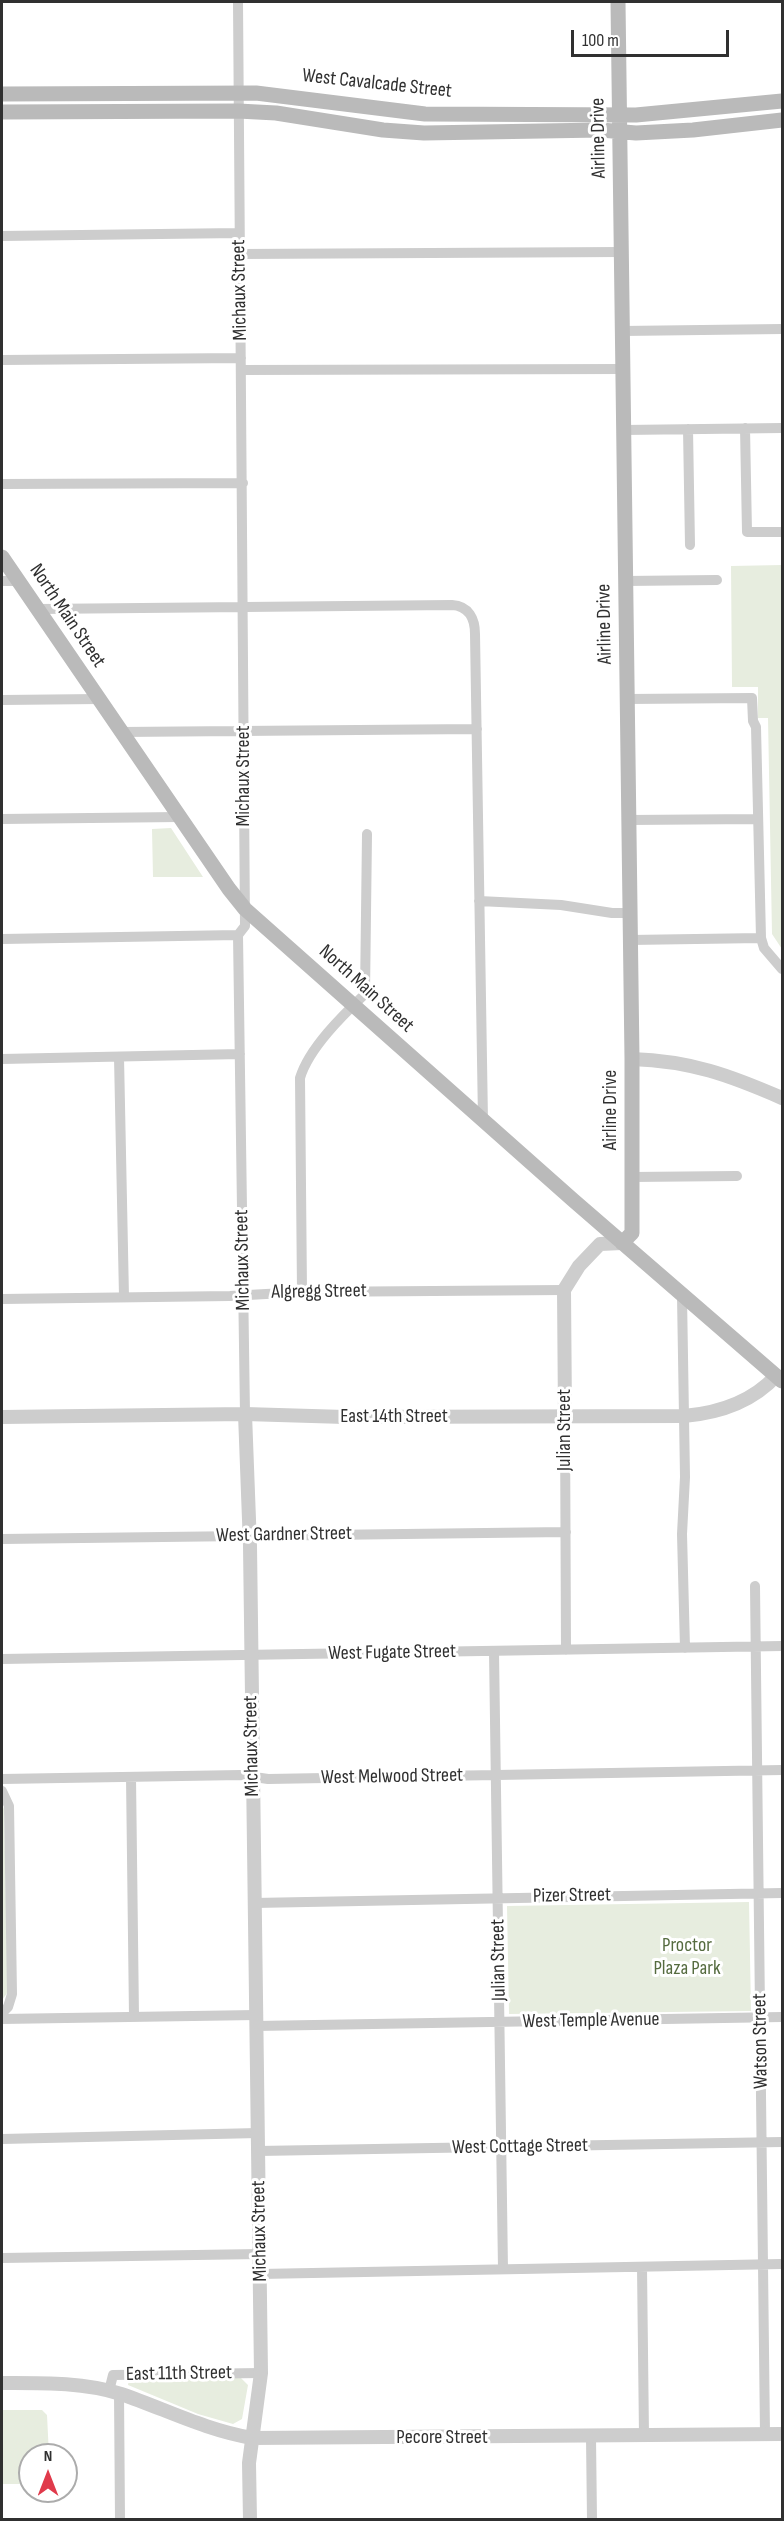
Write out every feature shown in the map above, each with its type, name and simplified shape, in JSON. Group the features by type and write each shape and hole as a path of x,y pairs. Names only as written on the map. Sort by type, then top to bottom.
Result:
{"main road":[{"name":"Airline Drive","path":"618,2 632,1059 632,1233 622,1243"},
{"name":"West Cavalcade Street","path":"2,94 238,92 296,96 425,114 668,114 752,102 783,101"},
{"name":"West Cavalcade Street","path":"2,112 238,111 285,114 383,130 424,133 693,130 783,120"},
{"path":"424,133 425,114"},
{"name":"North Main Street","path":"2,557 179,817 245,909 779,1379"}],"street":[{"name":"Michaux Street","path":"237,2 245,909 245,926 238,935 261,2373 249,2463 250,2520"},
{"path":"2,236 239,233"},
{"path":"240,254 621,252"},
{"path":"622,331 783,329"},
{"path":"2,360 623,369"},
{"path":"745,428 747,532 783,531"},
{"path":"624,430 783,428"},
{"path":"688,429 690,545"},
{"path":"2,484 243,483"},
{"path":"626,581 717,580"},
{"path":"2,581 18,581"},
{"path":"38,609 457,605 467,610 472,617 475,645 483,1120"},
{"path":"627,699 752,698 753,721 756,727 761,938 764,948 783,969"},
{"path":"2,700 99,699"},
{"path":"121,732 477,729"},
{"path":"2,819 179,817"},
{"path":"628,820 758,819"},
{"path":"302,1292 300,1078 310,1056 365,994 368,834"},
{"path":"479,901 561,905 612,913 630,913"},
{"path":"2,939 238,935"},
{"path":"630,940 761,938"},
{"path":"2,1059 240,1054"},
{"path":"119,1057 124,1297"},
{"path":"632,1059 674,1061 702,1067 783,1098"},
{"path":"632,1177 737,1176"},
{"path":"564,1290 579,1266 600,1244 622,1243"},
{"name":"Algregg Street","path":"2,1299 302,1292 564,1290"},
{"name":"Julian Street","path":"564,1290 566,1650"},
{"path":"682,1296 685,1477 682,1534 685,1648"},
{"name":"East 14th Street","path":"2,1417 245,1414 345,1417 684,1416 714,1411 736,1404 779,1379"},
{"name":"West Gardner Street","path":"2,1539 566,1532"},
{"name":"Watson Street","path":"755,1586 765,2434"},
{"name":"West Fugate Street","path":"2,1659 783,1646"},
{"name":"Julian Street","path":"494,1652 503,2269"},
{"name":"West Melwood Street","path":"2,1779 252,1776 268,1779 783,1770"},
{"path":"131,1777 134,2017"},
{"path":"2,1791 9,1806 12,1994 8,2007 2,2013"},
{"name":"Pizer Street","path":"254,1902 783,1893"},
{"name":"West Temple Avenue","path":"2,2019 134,2017 499,2022 783,2017"},
{"path":"2,2139 258,2133"},
{"name":"West Cottage Street","path":"258,2151 783,2142"},
{"path":"2,2258 260,2254"},
{"path":"260,2274 783,2264"},
{"path":"642,2267 644,2436"},
{"name":"East 11th Street","path":"2,2383 46,2383 114,2392 113,2375 261,2373"},
{"path":"114,2392 120,2520"},
{"name":"Pecore Street","path":"114,2392 206,2428 252,2438 783,2434"},
{"path":"591,2437 592,2520"}],"green space":[{"path":"782,565 782,949 772,934 768,718 758,718 758,687 732,687 731,566"},
{"path":"171,828 203,877 153,877 152,829"},
{"path":"2,1803 4,1809 8,1992 2,2000"},
{"name":"Proctor Plaza Park","path":"749,1902 751,2011 509,2014 507,1906"},
{"path":"241,2378 248,2385 242,2419 233,2424 198,2414 128,2385 129,2379"},
{"path":"2,2410 42,2410 47,2415 48,2443 18,2443 18,2484 2,2484"}]}
